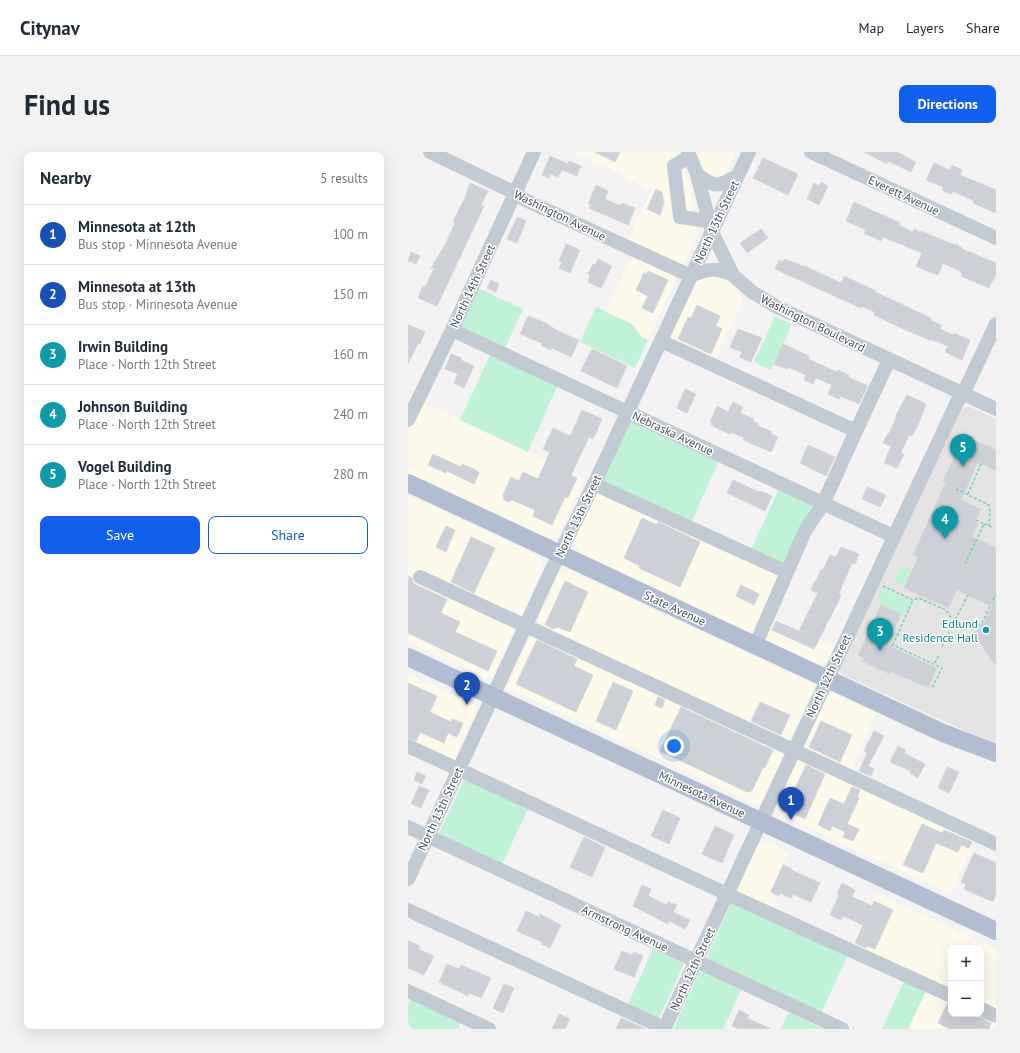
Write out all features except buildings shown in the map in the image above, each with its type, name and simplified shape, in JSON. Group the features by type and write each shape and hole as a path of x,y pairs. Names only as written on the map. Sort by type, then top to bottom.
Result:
{"main road":[{"name":"State Avenue","path":"408,483 943,733 996,753"},
{"name":"Minnesota Avenue","path":"408,658 996,931"},
{"name":"State Avenue","path":"943,733 996,765"}],"street":[{"name":"Washington Avenue","path":"430,152 515,193 525,200 691,276"},
{"name":"North 14th Street","path":"410,412 452,330 534,152"},
{"name":"North 13th Street","path":"408,879 525,626 661,341 691,276 710,226 749,152"},
{"name":"Everett Avenue","path":"811,152 996,238"},
{"path":"689,154 674,166 680,217 710,226"},
{"name":"Washington Boulevard","path":"689,154 697,174 710,226 733,275 752,292 777,307 996,410"},
{"path":"697,174 715,185 724,184 737,176"},
{"path":"691,276 711,269 723,270 733,275"},
{"name":"North 12th Street","path":"664,1029 893,536 996,324"},
{"name":"Nebraska Avenue","path":"452,330 893,536"},
{"path":"661,341 856,431"},
{"path":"755,646 805,531 823,504 889,360"},
{"path":"594,484 787,572"},
{"path":"420,577 996,844"},
{"path":"408,746 948,995"},
{"name":"Armstrong Avenue","path":"408,827 842,1029"},
{"path":"408,910 664,1029"},
{"path":"408,991 489,1029"},
{"path":"984,1011 996,1016"}],"path":[{"path":"968,494 981,464"},
{"path":"956,489 989,505 989,526"},
{"path":"976,520 992,527"},
{"path":"965,564 984,524"},
{"path":"879,584 913,600 919,598 946,610 954,623 965,629 975,628 982,623 990,606"},
{"path":"993,600 996,594"},
{"path":"954,623 968,595"},
{"path":"913,600 892,646 942,668 932,688"},
{"path":"942,647 949,632"},
{"path":"935,664 939,654"}],"shaded area":[{"path":"576,152 679,152 689,184 697,229 696,238 684,264 680,266 627,242 651,191"},
{"path":"698,152 736,152 723,180 705,175"},
{"path":"633,255 674,275 676,280 648,340 642,337 632,324 605,312"},
{"path":"712,275 728,281 744,298 714,362 667,340 693,285 699,279"},
{"path":"422,402 585,478 559,534 554,537 547,537 408,473 408,432"},
{"path":"963,407 970,407 996,419 996,745 843,675 839,670 959,410"},
{"path":"598,490 789,575 771,617 834,646 827,662 824,665 820,665 813,662 580,553 575,541"},
{"path":"408,495 539,556 543,563 540,574 492,677 490,678 486,678 408,642"},
{"path":"569,570 811,683 814,690 761,802 751,802 510,689 508,684 551,594 551,588 556,577 560,572"},
{"path":"408,674 475,705 477,709 452,762 408,742"},
{"path":"832,693 876,713 850,773 800,750 827,695"},
{"path":"797,756 976,839 950,894 777,813 774,808"},
{"path":"763,840 789,852 769,895 778,899 772,912 735,895 759,843"},
{"path":"876,893 996,949 996,1013 984,1007 984,945 948,945 948,992 851,948"},
{"path":"926,991 948,1002 948,1017 982,1017 996,1023 996,1029 908,1029"}],"green space":[{"path":"475,287 523,309 505,348 461,328"},
{"path":"596,307 632,324 642,337 648,340 635,368 580,342"},
{"path":"775,316 792,324 771,370 754,362"},
{"path":"490,355 557,387 528,452 460,420"},
{"path":"631,421 719,461 690,525 607,486 603,480"},
{"path":"779,489 818,507 786,568 750,552"},
{"path":"905,566 912,569 904,587 894,582 900,568"},
{"path":"883,588 911,601 904,615 877,602"},
{"path":"466,776 530,805 502,864 438,835"},
{"path":"732,901 848,955 821,1013 709,961 707,957"},
{"path":"653,949 684,964 657,1022 626,1008"},
{"path":"703,972 741,990 723,1029 673,1029 699,973"},
{"path":"904,981 926,991 908,1029 882,1029"},
{"path":"410,1000 461,1023 458,1029 408,1029 408,1005"},
{"path":"789,1012 824,1029 781,1029"}],"place":[{"name":"Vogel Building","path":"963,467"},
{"name":"Johnson Building","path":"945,539"},
{"name":"Edlund Residence Hall","path":"986,630"},
{"name":"Irwin Building","path":"880,651"},
{"name":"Minnesota at 13th","path":"467,705"},
{"name":"Minnesota at 12th","path":"791,820"}]}
